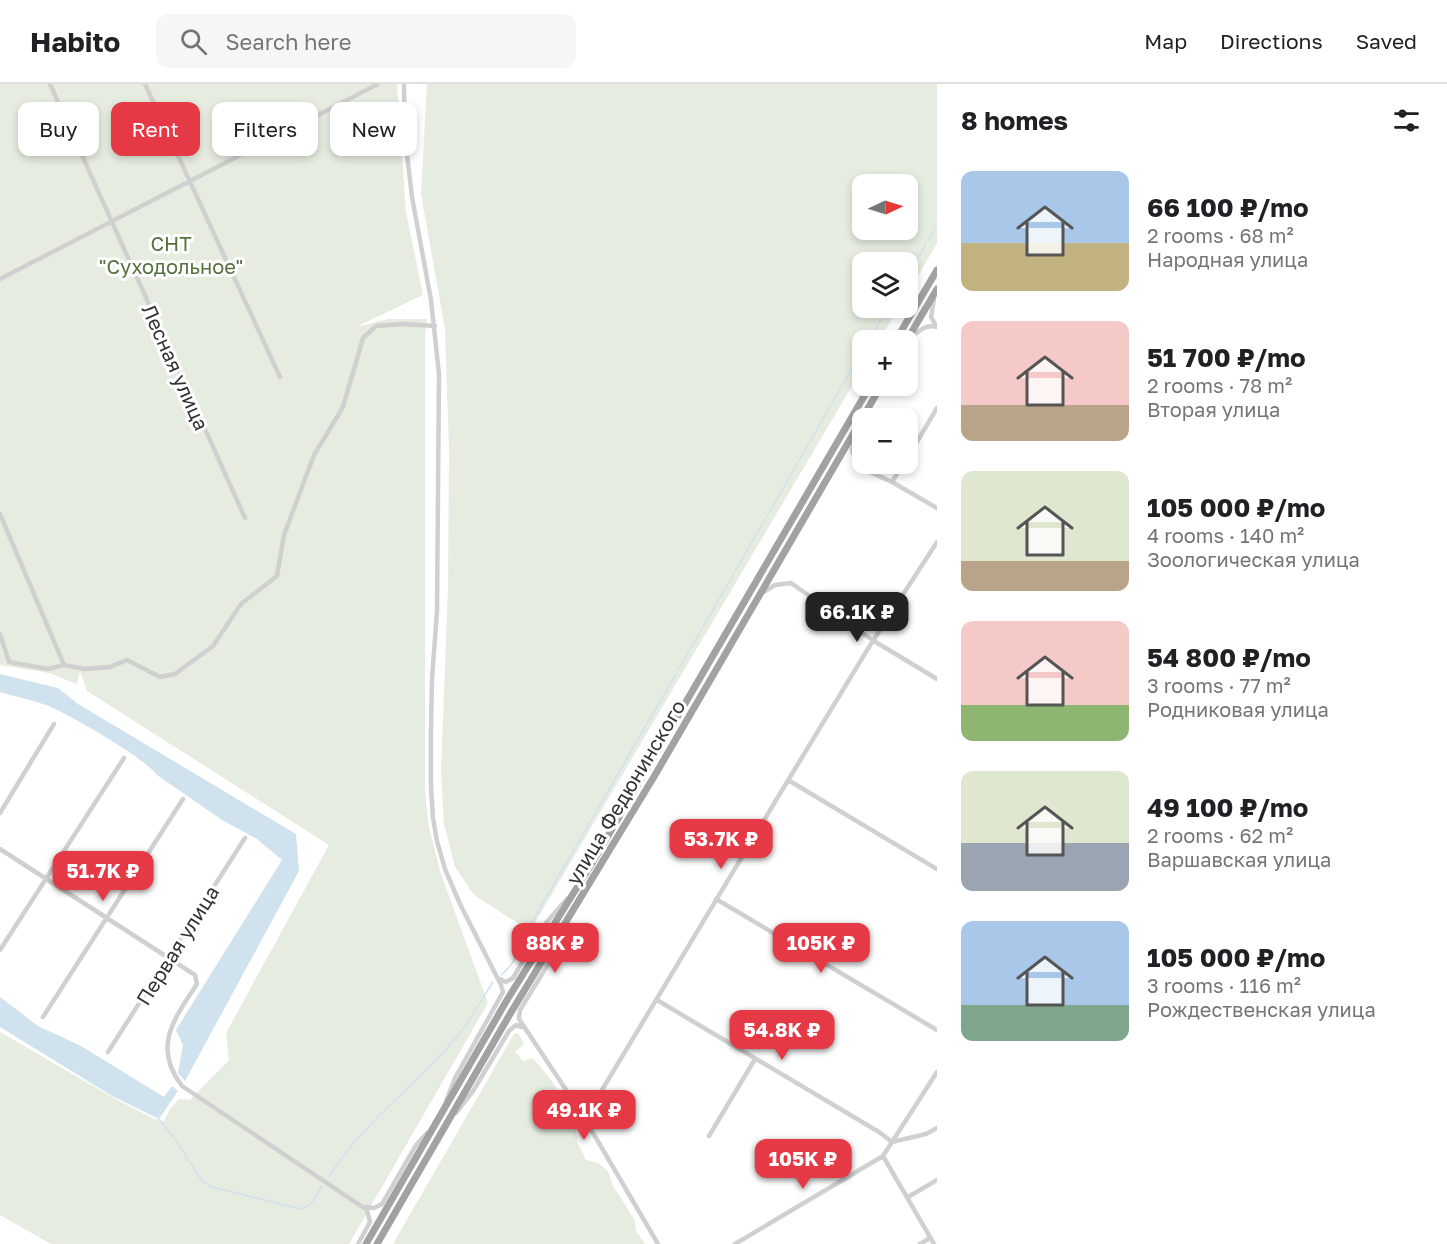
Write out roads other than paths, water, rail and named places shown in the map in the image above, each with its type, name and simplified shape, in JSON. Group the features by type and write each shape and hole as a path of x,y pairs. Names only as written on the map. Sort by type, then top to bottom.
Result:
{"highway":[{"path":"902,330 937,270"},
{"path":"913,330 936,290"},
{"name":"улица Федюнинского","path":"366,1244 507,1000 577,888 864,396"},
{"name":"улица Федюнинского","path":"377,1244 852,437"}],"street":[{"name":"Лесная улица","path":"50,84 245,518"},
{"path":"145,84 279,377"},
{"path":"0,279 378,84"},
{"path":"363,1206 374,1208 382,1204 416,1145 437,1122 454,1078 502,995 502,988 445,869 433,818 431,727 439,467 438,374 435,326 412,197 405,136 404,84"},
{"path":"936,290 931,315 937,327"},
{"path":"0,634 9,662 48,669 64,665 84,669 110,667 127,660 159,677 175,674 213,646 241,604 277,576 284,535 314,455 343,407 363,338 376,326 403,324 435,326"},
{"path":"918,332 932,326 937,327"},
{"path":"918,439 937,408"},
{"path":"874,474 937,508"},
{"path":"892,482 897,474"},
{"path":"0,514 64,665"},
{"path":"582,1114 593,1105 788,780 937,542"},
{"path":"760,595 775,585 791,583 874,641 937,679"},
{"path":"0,813 54,724"},
{"path":"0,950 124,758"},
{"path":"788,780 937,869"},
{"path":"43,1017 183,799"},
{"name":"Первая улица","path":"108,1052 245,838"},
{"path":"0,849 192,971 197,984 171,1024 168,1037 169,1065 175,1077 183,1086 264,1142 363,1206 369,1214 370,1222 358,1244"},
{"path":"496,975 504,981 513,978 545,924 577,888"},
{"path":"716,899 937,1029"},
{"path":"569,918 553,956 519,1012 519,1019 582,1114 658,1244"},
{"path":"657,1000 879,1132 892,1142"},
{"path":"443,1130 474,1090 508,1031 516,1025 524,1029"},
{"path":"709,1136 755,1059"},
{"path":"735,1244 883,1156 937,1072"},
{"path":"892,1142 926,1134 937,1128"},
{"path":"883,1156 934,1244"},
{"path":"908,1197 937,1180"},
{"path":"920,1244 930,1238"}],"water":[{"path":"0,674 58,688 78,704 296,834 299,871 185,1081 178,1073 183,1045 176,1030 282,860 257,839 222,820 157,775 138,758 73,718 49,706 0,692"},
{"path":"0,997 38,1026 81,1046 164,1097 172,1086 178,1091 159,1119 112,1096 0,1027"}],"waterway":[{"path":"929,240 937,224"},
{"path":"918,258 926,244"},
{"path":"875,330 882,318"},
{"path":"679,669 852,368"},
{"path":"501,975 514,960 537,913 676,674"},
{"path":"329,1177 358,1138 460,1033 493,982"},
{"path":"159,1119 202,1181 212,1187 301,1209 310,1205 322,1186"}],"park label":[{"name":"СНТ \"Суходольное\"","path":"171,254"}]}
